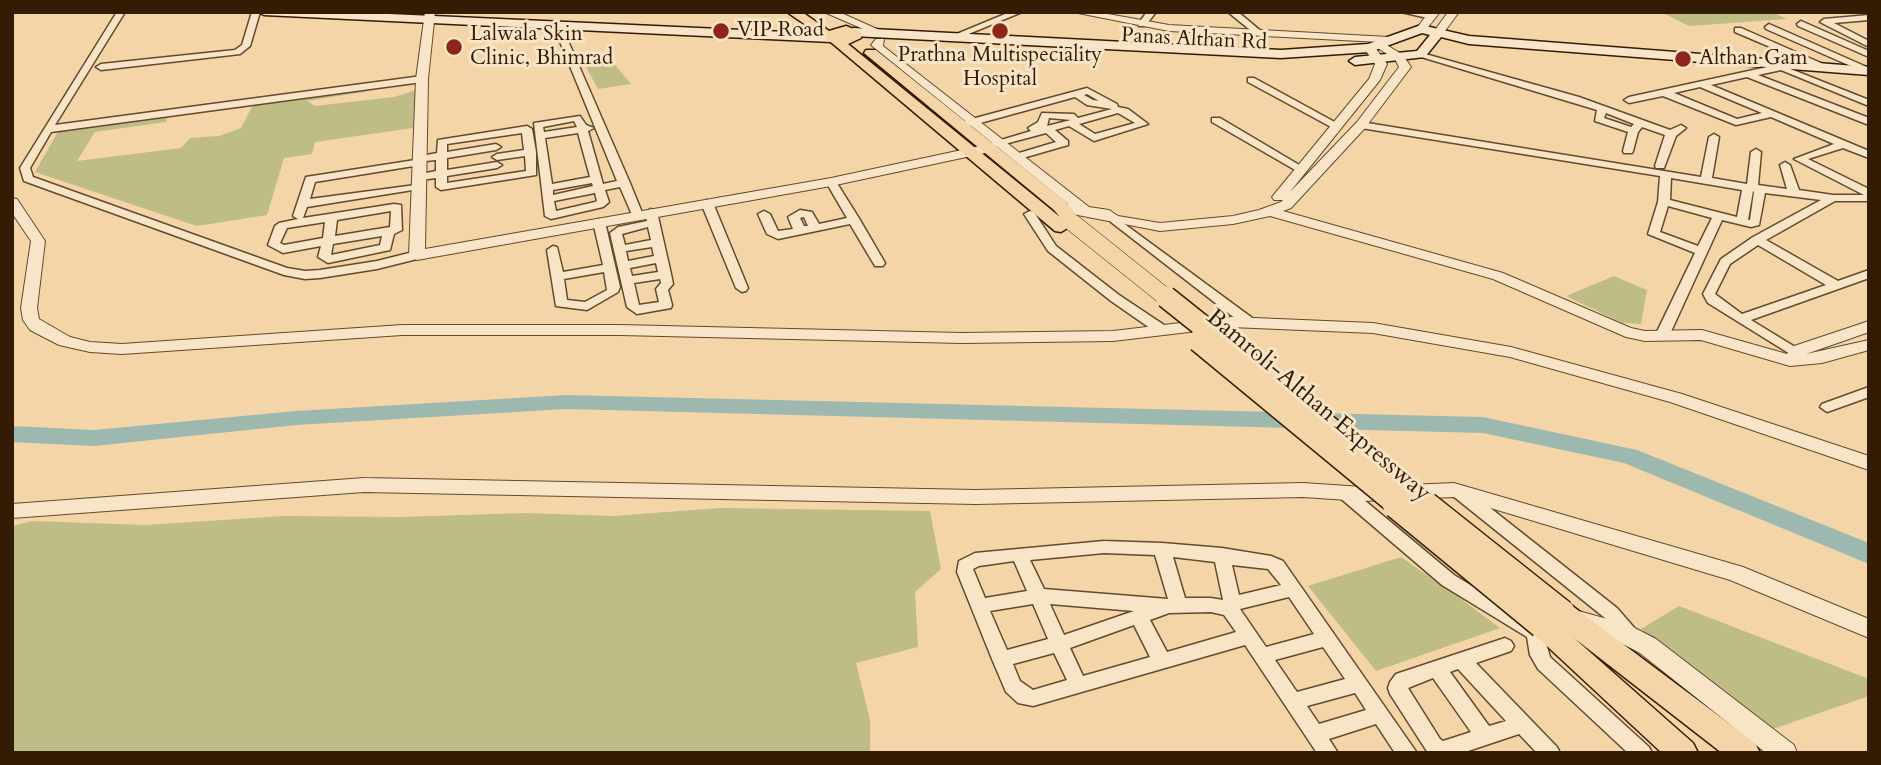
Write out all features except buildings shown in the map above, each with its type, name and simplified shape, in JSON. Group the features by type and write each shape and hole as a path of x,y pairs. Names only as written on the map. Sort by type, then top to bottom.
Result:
{"main road":[{"path":"264,12 430,15 843,36"},
{"path":"415,12 558,27 843,36"},
{"path":"814,12 843,36 966,124 1064,216"},
{"path":"794,15 843,36 915,112 989,144 1049,189 1064,216"},
{"path":"1417,31 1484,48 1782,68 1869,77"},
{"name":"Panas Althan Rd","path":"880,37 1251,62 1320,64 1376,51 1417,31"},
{"name":"Panas Althan Rd","path":"843,36 951,38 1249,53 1376,51"},
{"path":"1399,57 1421,54 1436,36"},
{"path":"1782,68 1825,67 1869,71"},
{"name":"Bamroli-Althan Expressway","path":"1064,216 1551,627"},
{"path":"1551,627 1683,753"},
{"path":"1551,627 1700,753"},
{"path":"1551,627 1680,718 1723,753"},
{"path":"1551,627 1745,753"}],"street":[{"path":"121,12 47,129 26,168 28,179 284,271 305,275 377,265 417,255 598,222 647,217 707,203 831,182 1047,129 1090,113 1090,103"},
{"path":"101,66 237,52 246,46 257,12"},
{"path":"829,12 880,37 877,45 879,48 966,124 1076,94 1092,91 1114,106 1090,103 1076,94"},
{"path":"951,38 1018,12"},
{"path":"1078,12 1169,28 1395,40"},
{"path":"1142,24 1152,12"},
{"path":"1405,12 1433,14"},
{"path":"1436,36 1454,12"},
{"path":"1826,12 1840,19"},
{"path":"1857,12 1868,17"},
{"path":"1235,13 1258,32"},
{"path":"1417,31 1433,14"},
{"path":"417,255 422,79 430,15"},
{"path":"1868,17 1824,22 1869,46"},
{"path":"1801,24 1869,54"},
{"path":"558,27 625,183 647,217 657,242 667,285 662,289 666,304 635,309 618,231 647,217"},
{"path":"1769,27 1869,71"},
{"path":"1738,30 1825,67"},
{"path":"1854,48 1869,46"},
{"path":"1064,216 1160,227 1233,220 1270,212 1286,205 1361,125 1405,67 1399,57 1376,51"},
{"path":"1064,216 1179,217 1238,212 1271,203 1374,79 1381,64 1376,51"},
{"path":"1421,54 1602,109 1599,119 1671,134 1681,128"},
{"path":"1629,100 1782,68 1869,103"},
{"path":"1749,75 1869,122"},
{"path":"47,129 422,79"},
{"path":"1251,80 1336,126"},
{"path":"1703,85 1869,155"},
{"path":"1665,93 1736,122 1772,114"},
{"path":"1032,106 1045,115 1074,120 1120,110 1143,124 1094,138 1074,120 1055,100"},
{"path":"1033,128 1043,124 1045,115"},
{"path":"537,145 533,172 443,188 443,142 528,130 537,145 550,214 556,216 602,204 584,134 576,118 538,125 537,145"},
{"path":"1216,120 1301,169"},
{"path":"1361,125 1706,180 1753,192"},
{"path":"497,156 466,151 312,178 307,181 300,210 466,170 497,156 584,134 600,126"},
{"path":"1628,151 1636,127"},
{"path":"1023,155 1064,143 1047,129"},
{"path":"495,134 499,179"},
{"path":"1671,134 1664,174 1664,202 1654,234 1702,251"},
{"path":"1706,180 1714,137"},
{"path":"1844,144 1799,159 1869,195"},
{"path":"466,151 466,170"},
{"path":"1664,202 1755,223 1753,192 1756,152"},
{"path":"1786,165 1794,193"},
{"path":"1664,174 1753,192 1833,198 1869,195"},
{"path":"831,182 845,218 879,263"},
{"path":"547,193 598,184 625,183"},
{"path":"1049,189 1064,216 1052,248 1115,298 1162,330"},
{"path":"1793,357 1713,300 1709,294 1725,262 1756,240 1833,198"},
{"path":"12,202 38,241 29,308 32,320 36,326 65,341 90,347 122,349 402,330 620,330 962,338 1113,336 1222,323 1388,330 1511,352 1676,398 1869,463"},
{"path":"707,203 742,288"},
{"path":"328,242 283,249 274,245 280,226 332,217 397,207 392,231 384,248 328,258 324,257 328,242 332,217"},
{"path":"1270,212 1489,273 1614,328 1645,335 1702,335 1793,357 1822,358 1869,345"},
{"path":"764,214 774,235 815,228 845,218"},
{"path":"1661,335 1718,216"},
{"path":"1115,220 1250,323"},
{"path":"553,250 562,303 587,306 614,290 598,222"},
{"path":"392,231 418,226"},
{"path":"1756,240 1836,285"},
{"path":"620,249 657,242"},
{"path":"624,265 661,258"},
{"path":"556,273 608,264"},
{"path":"627,281 665,274"},
{"path":"1741,320 1869,274"},
{"path":"1793,357 1869,326"},
{"path":"1827,407 1869,392"},
{"path":"12,511 364,485 976,497 1303,490 1345,493 1458,491 1736,573 1869,629"},
{"path":"1458,491 1611,613 1631,636 1648,646 1785,753"},
{"path":"1345,493 1456,586 1551,627 1631,636"},
{"path":"1250,636 1033,698 1025,697 1013,686 965,572 965,566 975,561 1019,554 1104,547 1222,555 1277,566 1407,753"},
{"path":"1162,549 1172,605"},
{"path":"1019,554 1078,685"},
{"path":"1222,555 1231,607 1328,753"},
{"path":"979,606 1038,596 1231,607 1293,589"},
{"path":"1001,659 1059,644 1172,605"},
{"path":"1139,617 1162,661"},
{"path":"1551,627 1539,655 1544,663 1642,753"},
{"path":"1551,627 1670,753"},
{"path":"1264,655 1327,638"},
{"path":"1505,646 1400,681 1397,688 1440,751 1451,751 1523,724"},
{"path":"1462,661 1550,753"},
{"path":"1437,668 1485,737"},
{"path":"1294,701 1359,684"},
{"path":"1316,734 1380,714"}],"shaded area":[{"path":"1661,12 1772,12 1787,19 1689,26"},
{"path":"606,54 631,84 598,89 581,58"},
{"path":"378,87 364,92 307,101 315,106 394,97 416,90 413,128 315,142 312,154 284,158 267,215 197,226 35,172 59,130 168,115 166,122 95,132 77,161 181,148 190,138 219,136 241,128 254,103"},
{"path":"1614,276 1647,290 1641,324 1622,323 1566,296"},
{"path":"720,508 930,511 941,569 915,592 918,647 856,663 870,720 870,753 12,753 12,526 32,521 145,525 284,516 401,517 525,513 613,516"},
{"path":"1401,557 1500,628 1376,671 1308,586"},
{"path":"1679,606 1869,679 1869,696 1770,730 1680,664 1641,629"}],"waterway":[{"path":"12,434 94,438 296,418 567,402 1483,425 1629,456 1869,554"}],"place":[{"name":"VIP Road","path":"721,31"},
{"name":"Prathna Multispeciality Hospital","path":"1000,31"},
{"name":"Lalwala Skin Clinic, Bhimrad","path":"454,47"},
{"name":"Althan Gam","path":"1683,59"}]}
